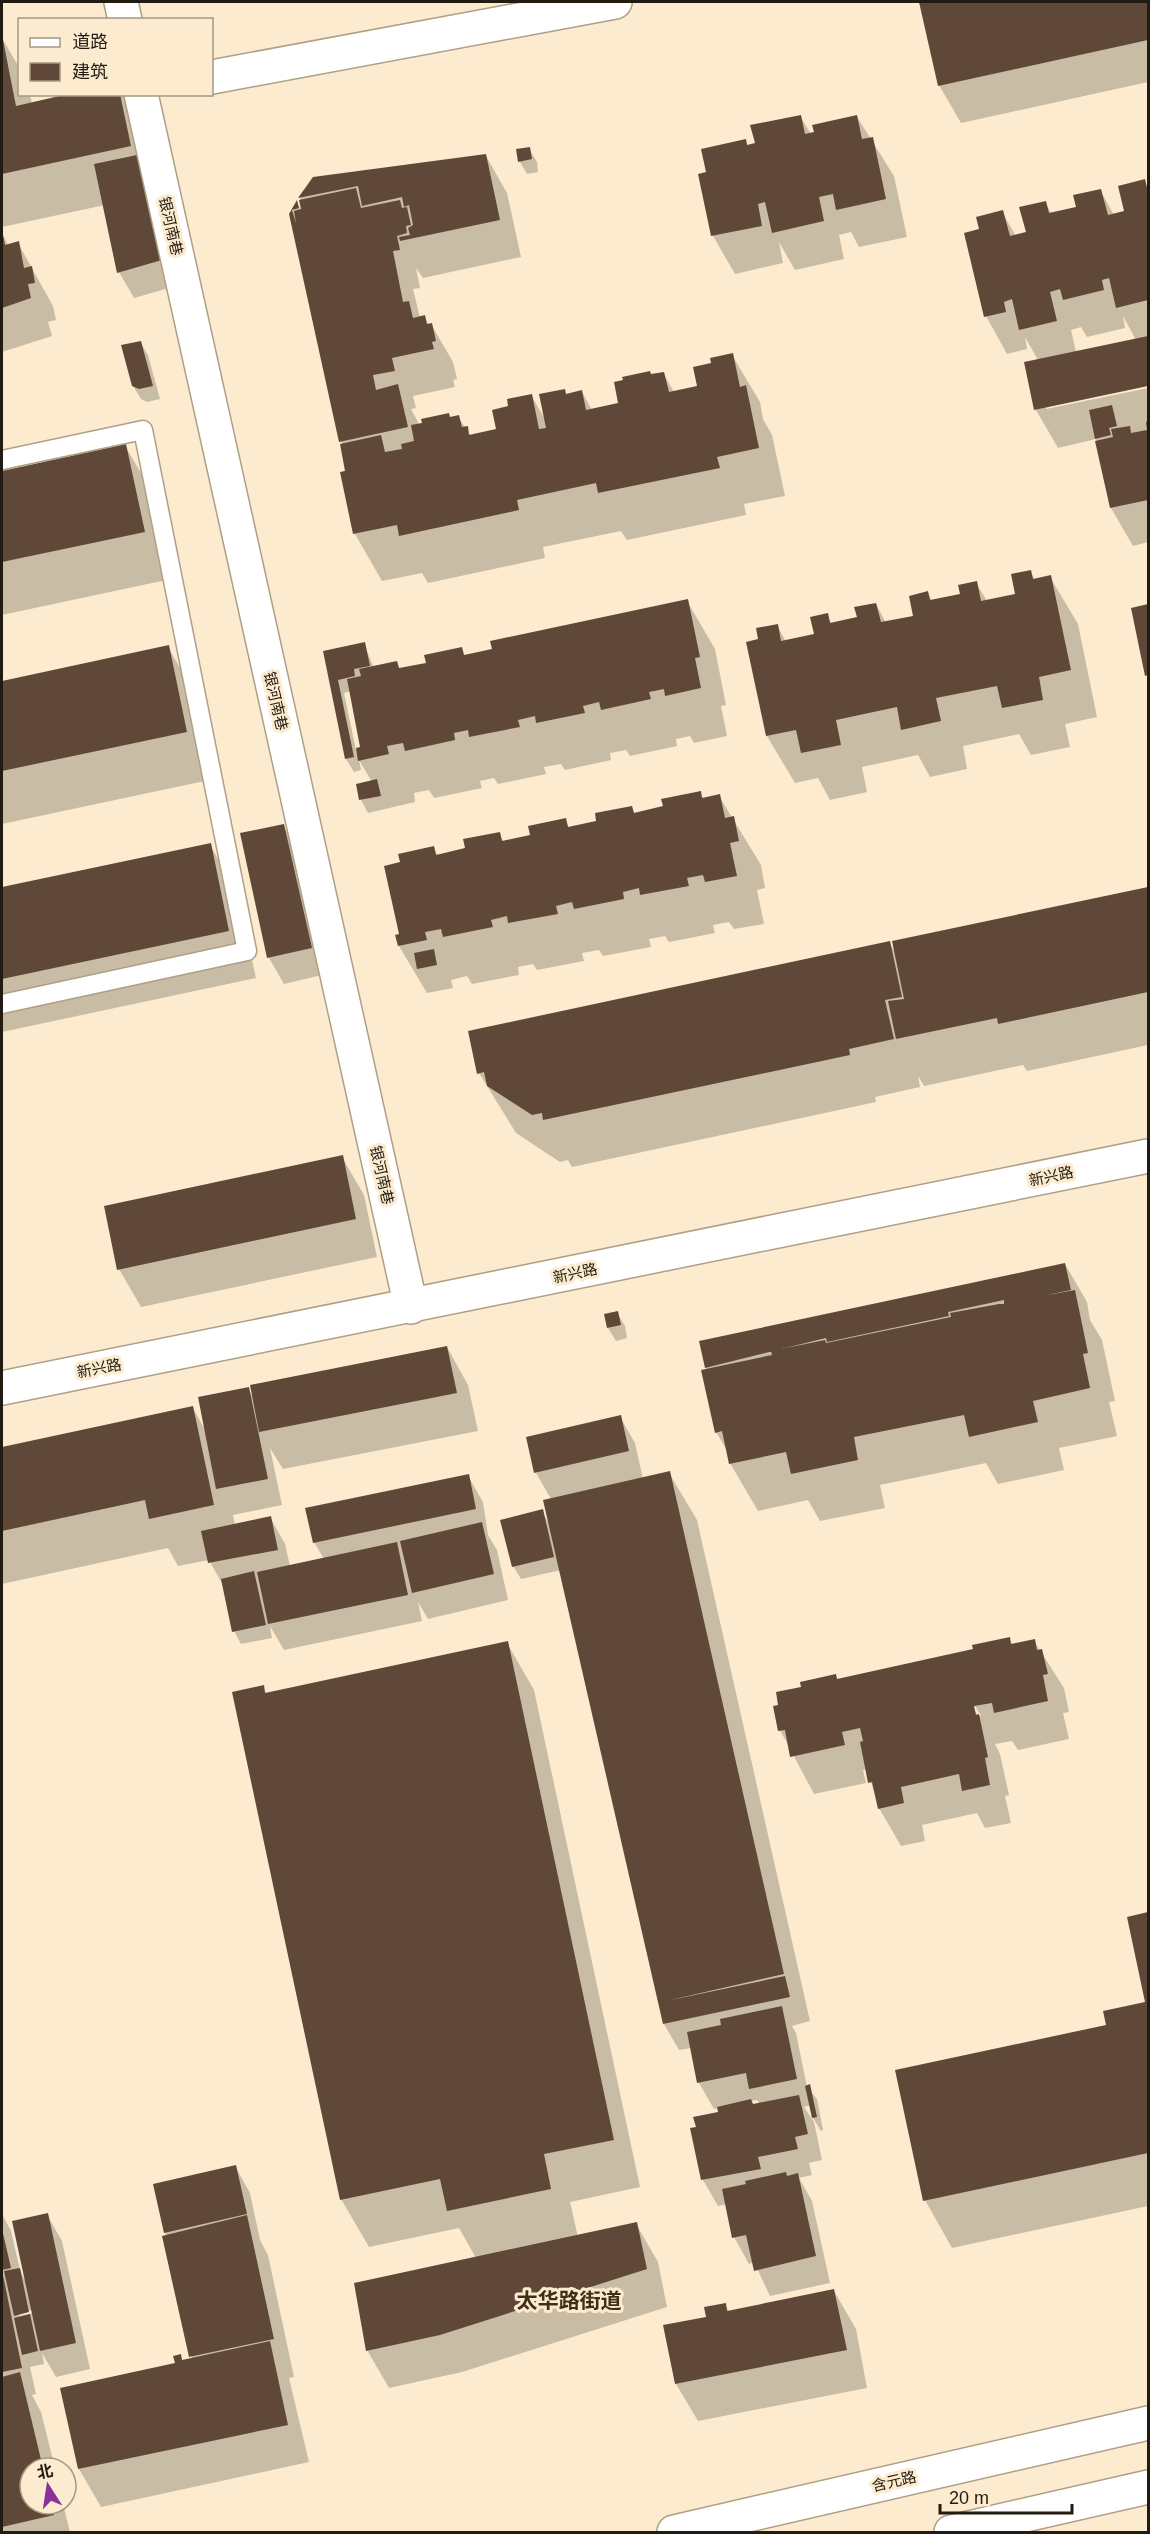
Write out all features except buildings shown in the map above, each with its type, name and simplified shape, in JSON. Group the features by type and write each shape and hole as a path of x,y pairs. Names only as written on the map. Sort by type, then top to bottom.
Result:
{"street":[{"path":"121,2 125,18"},
{"path":"213,77 615,2"},
{"name":"银河南巷","path":"141,96 411,1306"},
{"name":"新兴路","path":"2,1388 1149,1156"},
{"name":"含元路","path":"674,2532 1149,2423"},
{"path":"951,2532 1149,2487"}],"lane":[{"path":"2,460 143,430 248,951 2,1004"}],"district":[{"name":"太华路街道","path":"569,2300"}]}
